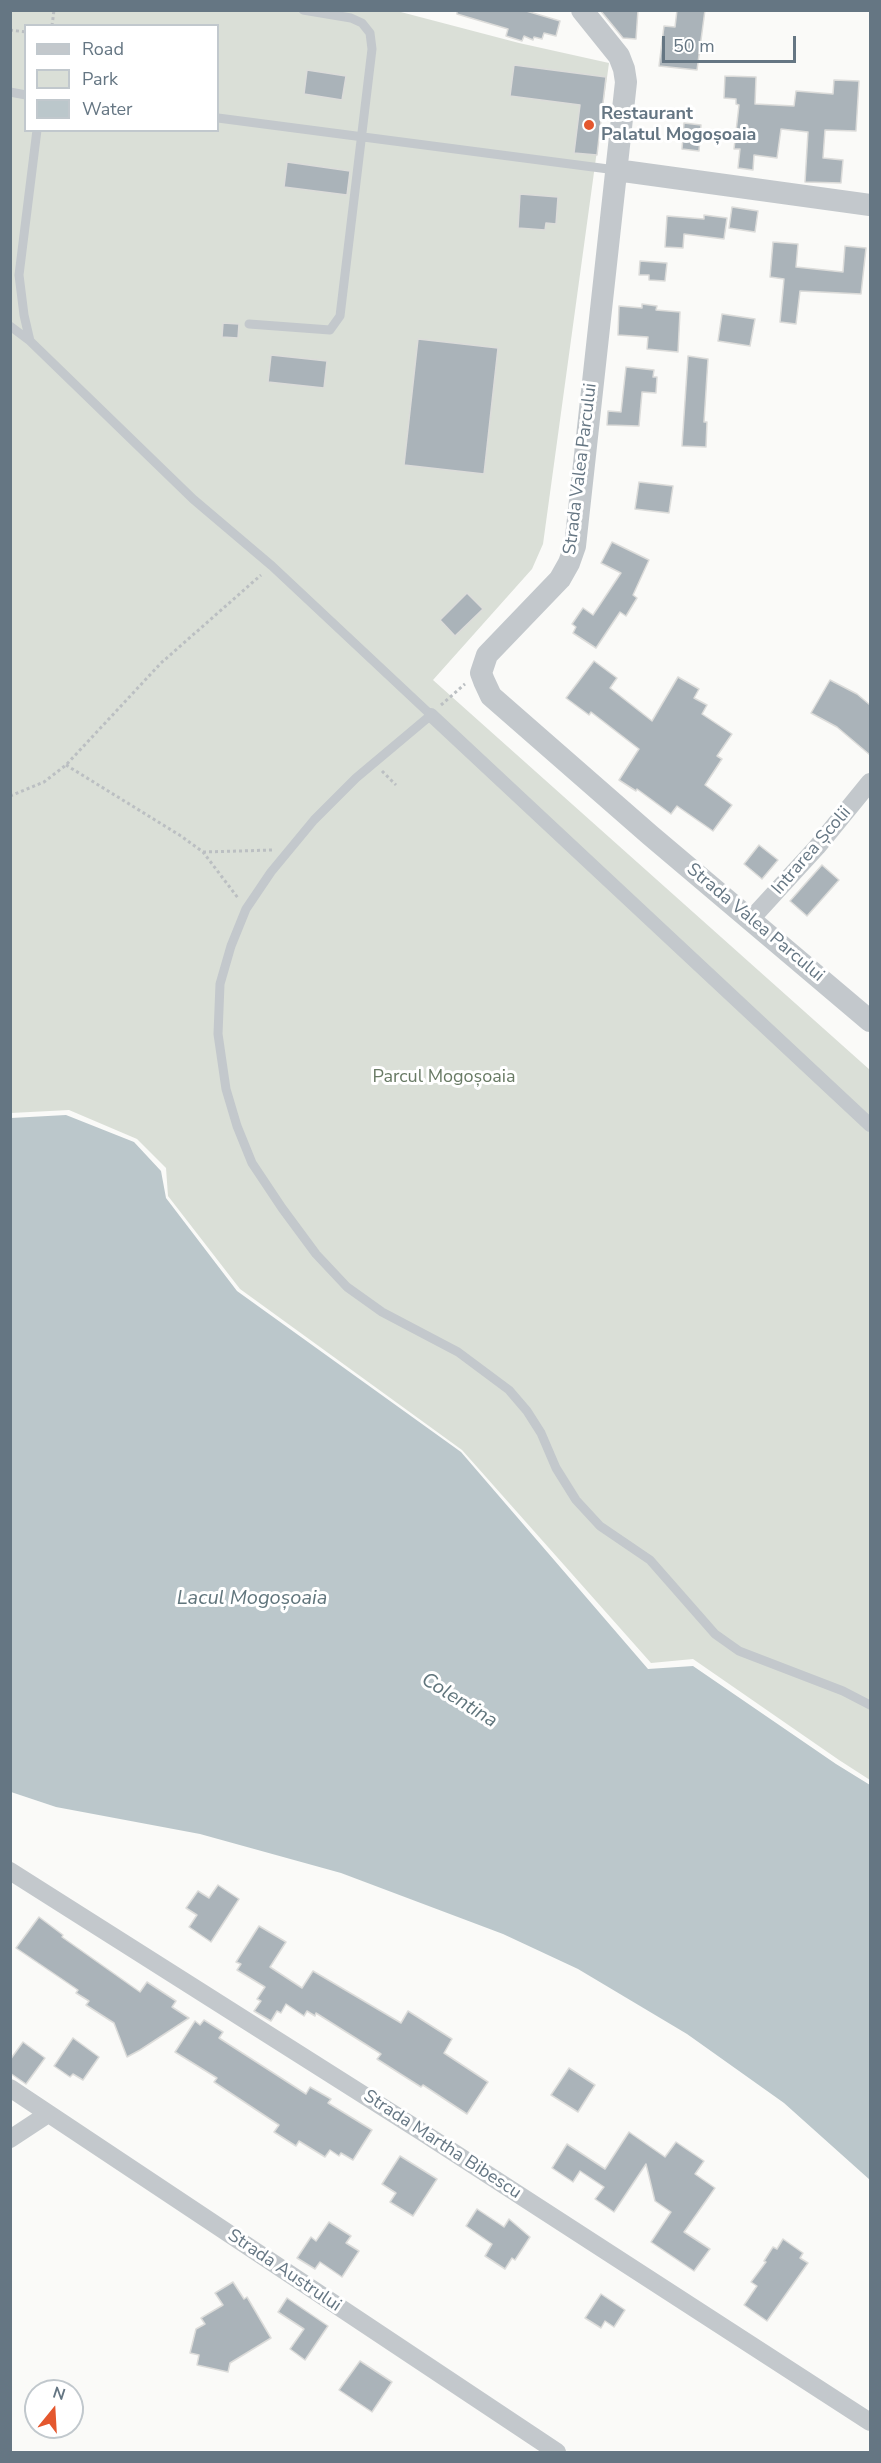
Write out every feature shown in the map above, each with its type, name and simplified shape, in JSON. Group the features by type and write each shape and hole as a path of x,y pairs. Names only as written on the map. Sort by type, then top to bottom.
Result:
{"street":[{"name":"Strada Valea Parcului","path":"582,10 618,56 624,69 626,82 575,546 560,579 487,655 482,673 485,688 491,696 650,835 870,1021"},
{"path":"616,170 870,205"},
{"path":"431,715 870,1125"},
{"name":"Intrarea Școlii","path":"751,919 817,847 870,782"},
{"name":"Strada Martha Bibescu","path":"10,1871 412,2126 870,2422"},
{"name":"Strada Austrului","path":"10,2088 557,2452"},
{"path":"10,2139 48,2114"}],"lane":[{"path":"249,324 330,330 340,316 372,49 370,33 362,23 351,18 303,10"},
{"path":"219,118 616,170"},
{"path":"30,341 19,275 37,132"},
{"path":"10,326 30,341 193,499 272,566 431,715 356,778 314,820 271,872 246,909 231,946 220,984 218,1034 226,1089 252,1163 316,1254 347,1287 382,1312 458,1352 509,1390 527,1411 541,1433 556,1468 576,1500 600,1526 650,1560 716,1634 739,1651 843,1691 870,1705"}],"path":[{"path":"10,796 44,782 66,765 160,663 272,566"},
{"path":"431,715 451,695 482,673"},
{"path":"375,763 396,785"},
{"path":"66,765 203,852 246,909"},
{"path":"203,852 290,849"}],"green space":[{"name":"Parcul Mogoșoaia","path":"10,11 397,11 519,43 609,63 543,544 532,569 433,680 870,1070 870,1780 693,1659 651,1663 462,1450 240,1289 168,1196 166,1168 137,1139 69,1110 11,1113"}],"water":[{"name":"Lacul Mogoșoaia","path":"66,1115 134,1142 161,1171 166,1198 237,1291 461,1452 648,1669 693,1666 870,1785 870,2180 784,2103 687,2034 578,1969 503,1934 341,1873 200,1834 56,1807 11,1792 11,1118"}],"building":[{"path":"457,10 523,10 560,21 556,36 544,33 542,39 534,37 533,40 524,36 522,41 506,36 508,29 457,14"},
{"path":"600,10 638,10 636,39 623,38"},
{"path":"677,10 705,10 697,70 659,66 664,26 675,27"},
{"name":"Restaurant Palatul Mogoșoaia","path":"514,65 606,77 597,155 574,153 580,105 510,96"},
{"path":"307,70 346,76 342,100 304,94"},
{"path":"725,76 756,77 755,104 794,106 796,91 833,94 834,80 859,81 856,131 825,130 823,158 843,160 841,183 805,182 808,132 781,129 777,158 754,155 753,170 738,168 740,149 734,149 739,105 736,104 736,99 724,98"},
{"path":"684,123 701,125 699,151 682,149"},
{"path":"287,162 350,171 347,195 284,187"},
{"path":"520,194 558,197 556,224 546,223 545,230 518,228"},
{"path":"732,207 758,211 755,232 729,228"},
{"path":"704,215 727,218 724,239 684,234 683,248 665,247 667,216 704,219"},
{"path":"773,242 798,244 796,267 843,272 845,246 866,248 861,294 800,291 796,324 780,322 784,279 770,277"},
{"path":"640,261 667,263 665,281 649,280 649,275 639,275"},
{"path":"642,304 657,306 656,310 680,312 678,352 647,349 648,337 618,335 619,306 642,308"},
{"path":"722,314 755,319 750,346 718,341"},
{"path":"223,323 239,324 238,338 222,337"},
{"path":"418,339 498,348 484,474 404,465"},
{"path":"271,355 327,361 324,388 268,382"},
{"path":"688,356 708,359 704,422 707,422 706,447 682,446"},
{"path":"626,367 654,370 653,377 657,377 656,393 642,392 639,426 607,425 608,411 621,412"},
{"path":"639,482 673,486 669,513 635,509"},
{"path":"612,542 649,560 633,595 637,598 626,616 620,612 596,648 573,633 576,627 572,624 583,608 593,615 621,573 601,563"},
{"path":"467,593 483,609 455,636 440,620"},
{"path":"594,661 617,678 610,688 652,721 678,677 699,689 694,698 707,705 702,714 732,734 717,756 722,759 705,785 732,805 713,831 677,806 671,814 637,789 636,791 619,780 639,749 591,712 589,715 566,698"},
{"path":"830,680 857,694 870,705 870,755 837,727 811,713"},
{"path":"759,845 778,860 762,879 744,864"},
{"path":"822,865 839,880 807,916 790,901"},
{"path":"218,1885 239,1899 211,1942 189,1927 197,1915 186,1908 198,1891 209,1898"},
{"path":"39,1917 63,1935 62,1937 140,1992 147,1982 176,2001 172,2007 189,2018 127,2057 114,2023 86,2005 89,2001 76,1993 78,1990 16,1948"},
{"path":"259,1926 286,1942 270,1967 302,1988 313,1971 401,2023 408,2011 452,2039 444,2053 488,2082 467,2114 423,2085 421,2087 377,2059 381,2054 316,2013 315,2016 307,2011 304,2016 286,2004 281,2013 277,2011 271,2021 254,2011 261,2001 257,1999 265,1987 237,1970 241,1964 236,1962"},
{"path":"204,2020 223,2032 219,2038 306,2094 310,2087 331,2099 328,2103 372,2130 353,2160 341,2153 339,2156 330,2150 325,2157 299,2141 296,2146 274,2132 279,2125 214,2082 217,2078 175,2052 195,2021 200,2025"},
{"path":"73,2038 99,2057 83,2080 73,2074 70,2077 54,2066"},
{"path":"23,2042 45,2058 26,2084 10,2073 10,2060"},
{"path":"569,2068 595,2085 578,2112 551,2095"},
{"path":"629,2132 665,2157 676,2142 704,2161 695,2174 715,2188 684,2232 710,2249 694,2271 651,2242 671,2212 655,2201 646,2164 614,2212 595,2199 604,2187 580,2171 573,2182 552,2168 567,2144 605,2169"},
{"path":"400,2156 437,2179 413,2216 390,2202 396,2193 382,2184"},
{"path":"477,2209 504,2227 509,2219 530,2237 515,2260 512,2258 505,2269 485,2256 492,2244 466,2226"},
{"path":"329,2222 351,2236 346,2243 359,2251 342,2277 320,2262 315,2269 297,2258 311,2237 316,2241"},
{"path":"783,2239 803,2253 800,2258 808,2263 767,2321 744,2305 757,2286 751,2282 766,2262 764,2261 773,2247 777,2249"},
{"path":"233,2282 244,2299 247,2297 271,2338 230,2363 228,2372 197,2365 199,2355 190,2353 196,2329 205,2324 201,2318 223,2305 215,2293"},
{"path":"601,2294 625,2310 614,2327 605,2321 601,2328 585,2318"},
{"path":"287,2298 328,2326 305,2360 290,2349 304,2329 278,2312"},
{"path":"360,2361 392,2382 372,2412 339,2390"}],"place":[{"name":"Restaurant Palatul Mogoșoaia","path":"589,125"}],"water label":[{"name":"Colentina","path":"459,1701"}]}
